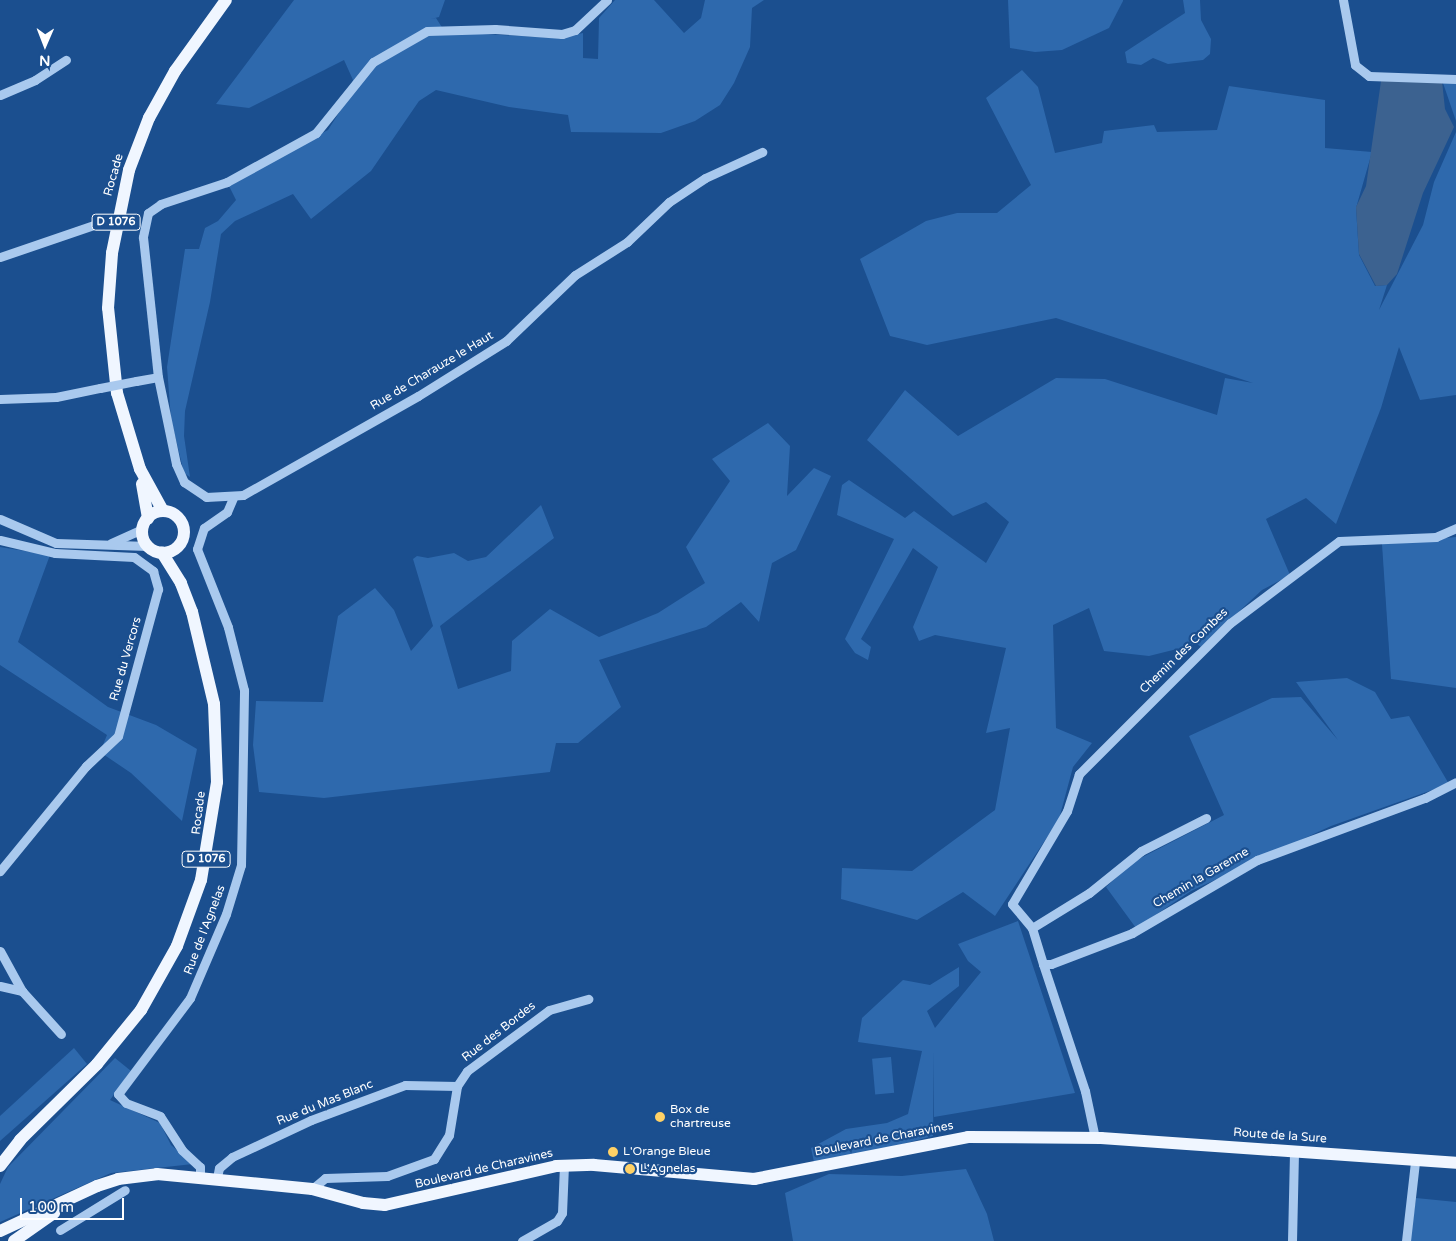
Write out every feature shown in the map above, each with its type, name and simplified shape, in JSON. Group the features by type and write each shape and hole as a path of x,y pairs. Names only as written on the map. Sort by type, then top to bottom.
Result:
{"main road":[{"name":"Rocade","path":"163,511 140,469 124,419 112,359 109,278 116,223 129,170 149,118 175,71 226,0"},
{"name":"Rocade","path":"140,469 145,523"},
{"path":"163,511 175,514 183,524 184,537 177,548 162,553 148,546 145,523 163,511"},
{"name":"Rocade","path":"177,548 181,584"},
{"name":"Rocade","path":"0,1166 20,1140 114,1046 153,991 188,919 207,857 217,782 214,704 201,640 181,584 162,553"},
{"name":"Rocade","path":"0,1150 64,1096"},
{"name":"Boulevard de Charavines","path":"0,1231 88,1190 138,1175 200,1176 312,1189 363,1204 385,1205 564,1166 754,1179 956,1138 1098,1138"},
{"name":"Route de la Sure","path":"1098,1138 1294,1150 1415,1162 1456,1163"},
{"name":"Boulevard de Charavines","path":"14,1241 88,1190"}],"street":[{"path":"233,498 206,497 184,482 176,464 158,377 143,237 148,213 161,204 227,182 316,133 373,62 427,31 495,29 562,34 575,30 607,0"},
{"path":"1343,0 1355,65 1369,76 1456,79"},
{"path":"0,95 36,80 66,60"},
{"name":"Rue de Charauze le Haut","path":"233,498 418,396 506,341 575,274 627,242 669,202 705,178 762,152"},
{"path":"0,256 94,225"},
{"path":"0,399 31,399 158,377"},
{"name":"Rue de l'Agnelas","path":"200,1176 200,1167 182,1150 160,1116 126,1103 118,1094 190,998 226,914 241,865 244,690 228,627 197,548 204,528 227,512 233,498"},
{"path":"0,520 56,543 148,546"},
{"path":"104,546 145,523"},
{"name":"Chemin des Combes","path":"1032,928 1012,904 1067,811 1079,774 1230,623 1339,542 1436,537 1456,528"},
{"name":"Rue du Vercors","path":"0,540 56,552 134,557 153,571 158,589 118,736 86,766 0,871"},
{"name":"Chemin la Garenne","path":"1043,964 1132,933 1257,860 1425,798 1456,782"},
{"path":"1098,1138 1083,1082 1032,928 1089,893 1141,851 1206,818"},
{"path":"0,951 22,991 61,1034"},
{"path":"0,986 22,991"},
{"name":"Rue des Bordes","path":"457,1086 468,1071 548,1010 588,999"},
{"name":"Rue du Mas Blanc","path":"217,1178 219,1168 232,1157 320,1116 405,1085 457,1086"},
{"path":"312,1189 325,1178 387,1176 434,1159 443,1150 455,1117 457,1086"},
{"path":"1292,1241 1294,1150"},
{"path":"1406,1241 1415,1162"},
{"path":"522,1241 557,1221 562,1213 564,1166"},
{"path":"88,1190 100,1204"},
{"path":"60,1230 125,1190"}],"shaded area":[{"path":"294,0 445,0 439,17 431,19 436,18 445,32 559,38 583,33 583,58 598,59 599,18 615,0 654,0 684,33 701,18 705,0 764,0 752,8 750,47 734,83 720,105 695,121 661,133 571,132 568,115 509,107 436,90 419,101 371,171 311,219 293,194 235,221 221,234 210,302 185,411 184,436 190,477 184,473 171,419 167,367 185,249 199,249 205,228 218,221 236,200 227,182 328,130 349,97 353,80 344,60 249,108 216,104"},
{"path":"1008,0 1123,1 1109,28 1062,50 1035,52 1010,48"},
{"path":"1183,0 1200,0 1201,20 1211,39 1210,54 1203,60 1168,64 1153,58 1141,65 1127,63 1125,52 1185,13"},
{"path":"1022,70 1038,87 1055,153 1102,143 1104,131 1154,125 1157,132 1217,130 1229,86 1325,100 1325,148 1372,152 1356,208 1359,255 1375,286 1387,285 1379,310 1423,225 1434,182 1456,132 1456,395 1420,400 1399,347 1381,408 1336,524 1306,498 1266,519 1290,575 1262,590 1201,647 1197,644 1149,656 1104,651 1089,608 1053,625 1056,728 1092,743 1073,767 1059,819 995,916 963,892 917,920 841,899 842,868 912,871 995,810 1010,728 986,733 1006,648 935,635 919,641 913,627 938,567 913,548 861,639 871,647 868,660 855,653 845,639 894,539 837,515 842,485 849,480 905,518 914,511 986,563 1009,522 986,502 953,516 867,440 905,390 958,436 1056,378 1105,379 1217,415 1225,378 1253,383 1056,318 927,345 890,336 860,259 926,221 957,213 997,213 1031,185 986,98"},
{"path":"1381,81 1442,81 1445,109 1454,127 1423,193 1397,274 1387,285 1376,286 1359,254 1356,207 1366,186"},
{"path":"1456,82 1456,121 1443,83"},
{"path":"768,423 790,446 787,496 814,468 831,476 796,550 772,563 759,622 741,602 706,627 599,660 621,707 578,743 556,743 550,772 324,798 259,792 253,745 256,701 323,702 338,616 375,588 394,610 411,651 433,626 413,559 417,556 428,558 454,553 468,561 486,557 541,505 554,538 440,626 458,689 511,671 512,641 550,609 599,637 658,613 705,583 686,547 730,481 712,459"},
{"path":"1456,537 1456,688 1391,679 1382,544"},
{"path":"0,547 50,555 18,642 108,707 156,725 197,749 182,821 131,773 100,752 107,735 0,665"},
{"path":"1347,678 1375,692 1391,719 1409,716 1449,784 1331,826 1191,891 1136,928 1106,887 1133,862 1224,815 1189,736 1272,698 1301,697 1338,740 1296,682"},
{"path":"1018,921 1075,1093 934,1117 934,1051 933,1136 815,1167 811,1148 846,1129 887,1123 908,1114 922,1051 858,1042 862,1018 903,980 930,985 959,967 959,986 927,1011 935,1028 981,972 968,961 958,944"},
{"path":"74,1048 87,1064 0,1141 0,1116"},
{"path":"891,1057 894,1093 875,1095 872,1059"},
{"path":"115,1058 131,1071 110,1100 160,1123 171,1145 193,1164 111,1173 0,1222 0,1184 8,1167"},
{"path":"966,1169 987,1214 994,1241 793,1241 785,1193 829,1174 902,1176"},
{"path":"1416,1198 1456,1202 1456,1241 1410,1241"}],"place":[{"name":"Box de chartreuse","path":"660,1117"},
{"name":"L'Orange Bleue","path":"613,1152"},
{"name":"L'Agnelas","path":"630,1169"}]}
